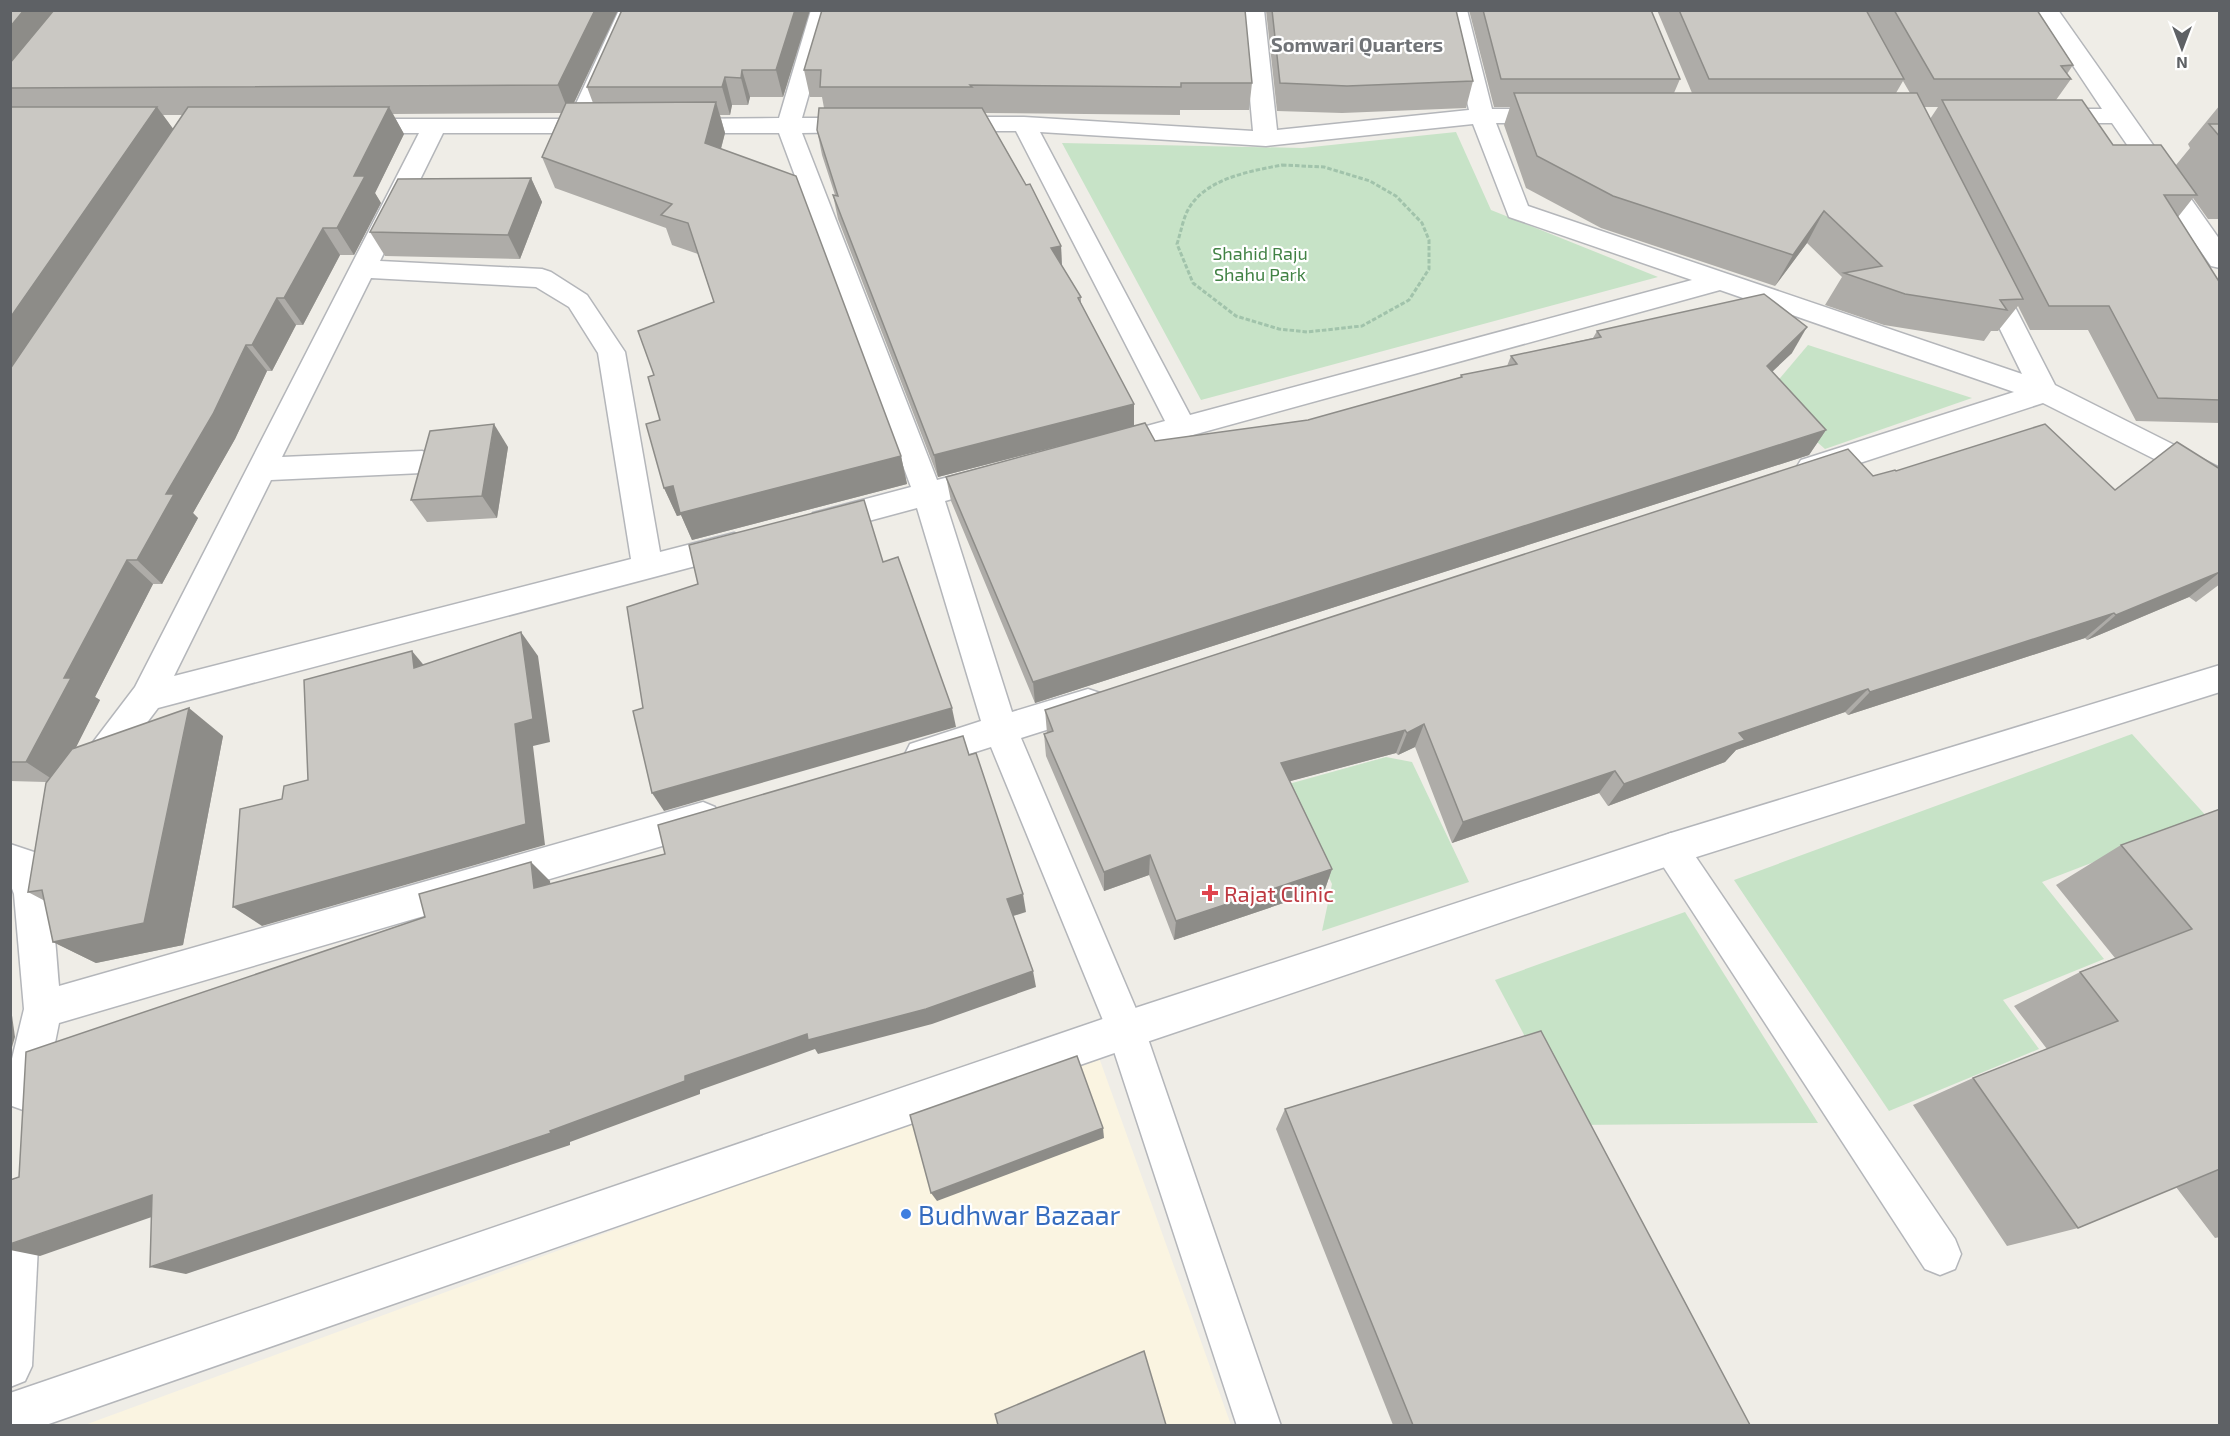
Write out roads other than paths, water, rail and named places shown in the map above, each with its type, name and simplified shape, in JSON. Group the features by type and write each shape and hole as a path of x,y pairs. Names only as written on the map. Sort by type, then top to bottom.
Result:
{"street":[{"path":"578,126 630,10"},
{"path":"822,10 788,126 928,494 1001,731 1126,1030 1259,1425"},
{"path":"1253,10 1266,139"},
{"path":"1456,10 1482,116 1518,211 2045,393 2220,481"},
{"path":"2047,10 2220,260"},
{"path":"930,124 1024,124 1266,139 1482,116 1573,116"},
{"path":"2025,116 2119,116"},
{"path":"1024,124 1182,428"},
{"path":"660,126 882,125"},
{"path":"329,126 625,126"},
{"path":"77,789 147,697 435,126"},
{"path":"1977,254 2045,393"},
{"path":"363,269 542,278 578,301 612,352 648,568"},
{"path":"1078,454 1182,428 1721,281"},
{"path":"1784,477 2045,393"},
{"path":"262,469 422,462"},
{"path":"794,529 1020,470"},
{"path":"147,697 760,538"},
{"path":"10,1415 1126,1030 1671,849 2220,678"},
{"path":"887,764 1001,731 1114,694"},
{"path":"43,1010 739,807"},
{"path":"1671,849 1940,1254"},
{"path":"23,856 32,894 43,1010 27,1079 24,1125"},
{"path":"10,1366 22,1171"}],"place":[{"name":"Rajat Clinic","path":"1210,893"},
{"name":"Budhwar Bazaar","path":"906,1214"}],"district":[{"name":"Somwari Quarters","path":"1357,44"}],"park label":[{"name":"Shahid Raju Shahu Park","path":"1260,263"}]}
